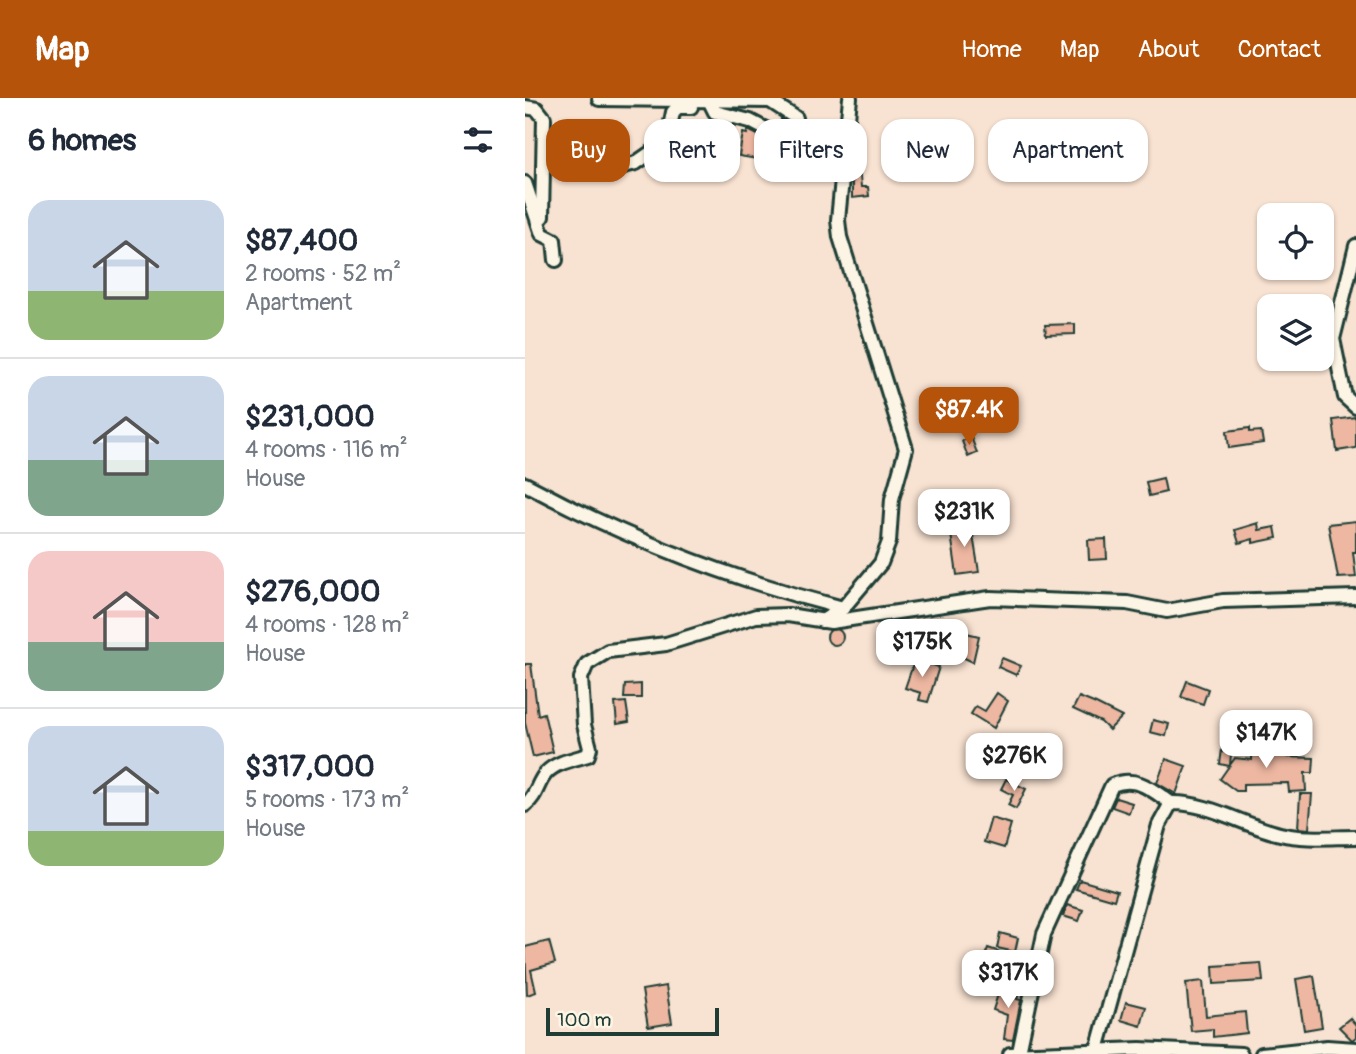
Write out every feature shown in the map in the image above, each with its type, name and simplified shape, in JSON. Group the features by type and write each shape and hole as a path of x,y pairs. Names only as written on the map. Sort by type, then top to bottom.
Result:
{"street":[{"path":"822,622 843,608 881,563 889,542 893,499 906,449 840,237 838,220 850,98"},
{"path":"599,99 770,101 796,118"},
{"path":"708,101 715,112 754,123"},
{"path":"630,164 649,154 663,153 675,108 708,101"},
{"path":"525,107 537,109 544,118 542,217"},
{"path":"525,183 542,234 554,240 556,260"},
{"path":"1356,246 1333,339 1343,391 1348,402 1356,407"},
{"path":"525,484 571,509 643,540 782,592 843,608"},
{"path":"525,806 538,792 544,775 551,769 588,755 590,748 581,678 587,664 608,651 685,639 756,616 787,615 822,622 990,598 1127,603 1167,611 1223,601 1356,597"},
{"path":"1241,1054 1097,1050 1015,1053 1044,934 1112,785 1140,782 1171,803 1196,806 1281,834 1306,838 1356,836"},
{"path":"1097,1050 1159,824 1171,803"},
{"path":"1262,1054 1327,1047 1356,1049"}],"building":[{"path":"748,130 754,133 754,158 740,156 743,133 747,134"},
{"path":"852,182 861,182 861,187 868,187 869,196 852,198"},
{"path":"1075,324 1075,334 1046,335 1045,325"},
{"path":"1356,417 1356,448 1337,451 1333,420"},
{"path":"1250,428 1250,432 1261,431 1263,443 1229,448 1227,431"},
{"path":"971,437 977,453 968,457 962,441"},
{"path":"1163,478 1166,492 1149,496 1146,482"},
{"path":"1356,521 1356,552 1353,552 1356,577 1338,578 1328,524"},
{"path":"971,523 979,572 957,575 950,527"},
{"path":"1258,523 1259,530 1275,527 1277,538 1253,543 1253,539 1239,543 1235,530"},
{"path":"1106,539 1107,559 1089,560 1088,540"},
{"path":"835,629 841,631 841,643 835,645 829,643 827,637 829,631"},
{"path":"954,630 979,636 973,662 949,651"},
{"path":"1002,658 1021,666 1016,675 998,667"},
{"path":"915,659 939,667 928,702 919,700 921,693 905,688"},
{"path":"525,664 531,664 538,715 544,713 553,752 533,757 525,723"},
{"path":"1187,681 1208,689 1203,704 1181,697"},
{"path":"641,684 641,698 624,698 625,685"},
{"path":"997,693 1008,701 994,728 971,714 976,706 985,711"},
{"path":"1079,697 1122,717 1109,730 1101,722 1073,709"},
{"path":"626,702 629,722 617,724 615,703"},
{"path":"1153,720 1169,724 1166,736 1150,732"},
{"path":"1223,742 1232,743 1230,765 1235,758 1252,760 1252,753 1287,752 1287,757 1314,758 1313,773 1305,773 1306,791 1289,792 1288,783 1243,784 1243,791 1236,791 1220,779 1229,766 1220,764"},
{"path":"1166,759 1186,766 1176,794 1157,783"},
{"path":"1006,779 1026,789 1016,809 1008,805 1013,795 1001,789"},
{"path":"1300,794 1312,794 1309,829 1298,828"},
{"path":"1116,798 1132,803 1129,813 1112,807"},
{"path":"991,818 1011,824 1004,848 984,842"},
{"path":"1080,880 1117,891 1114,900 1076,889"},
{"path":"1067,905 1083,910 1079,921 1063,916"},
{"path":"1000,933 1018,938 1015,952 997,948"},
{"path":"549,941 555,963 531,970 536,992 527,995 525,947"},
{"path":"988,948 1000,952 991,976 979,971"},
{"path":"1261,963 1263,981 1214,984 1213,966"},
{"path":"1314,976 1322,1027 1304,1030 1296,979"},
{"path":"1203,981 1206,1016 1245,1012 1247,1033 1213,1037 1213,1029 1191,1031 1186,983"},
{"path":"666,986 672,1023 648,1027 642,990"},
{"path":"1000,988 1019,994 1017,999 1021,1000 1013,1040 1004,1039 1007,1015 993,1010"},
{"path":"1126,1002 1146,1007 1141,1026 1121,1020"},
{"path":"1350,1018 1356,1025 1356,1037 1352,1040 1339,1027"}]}
